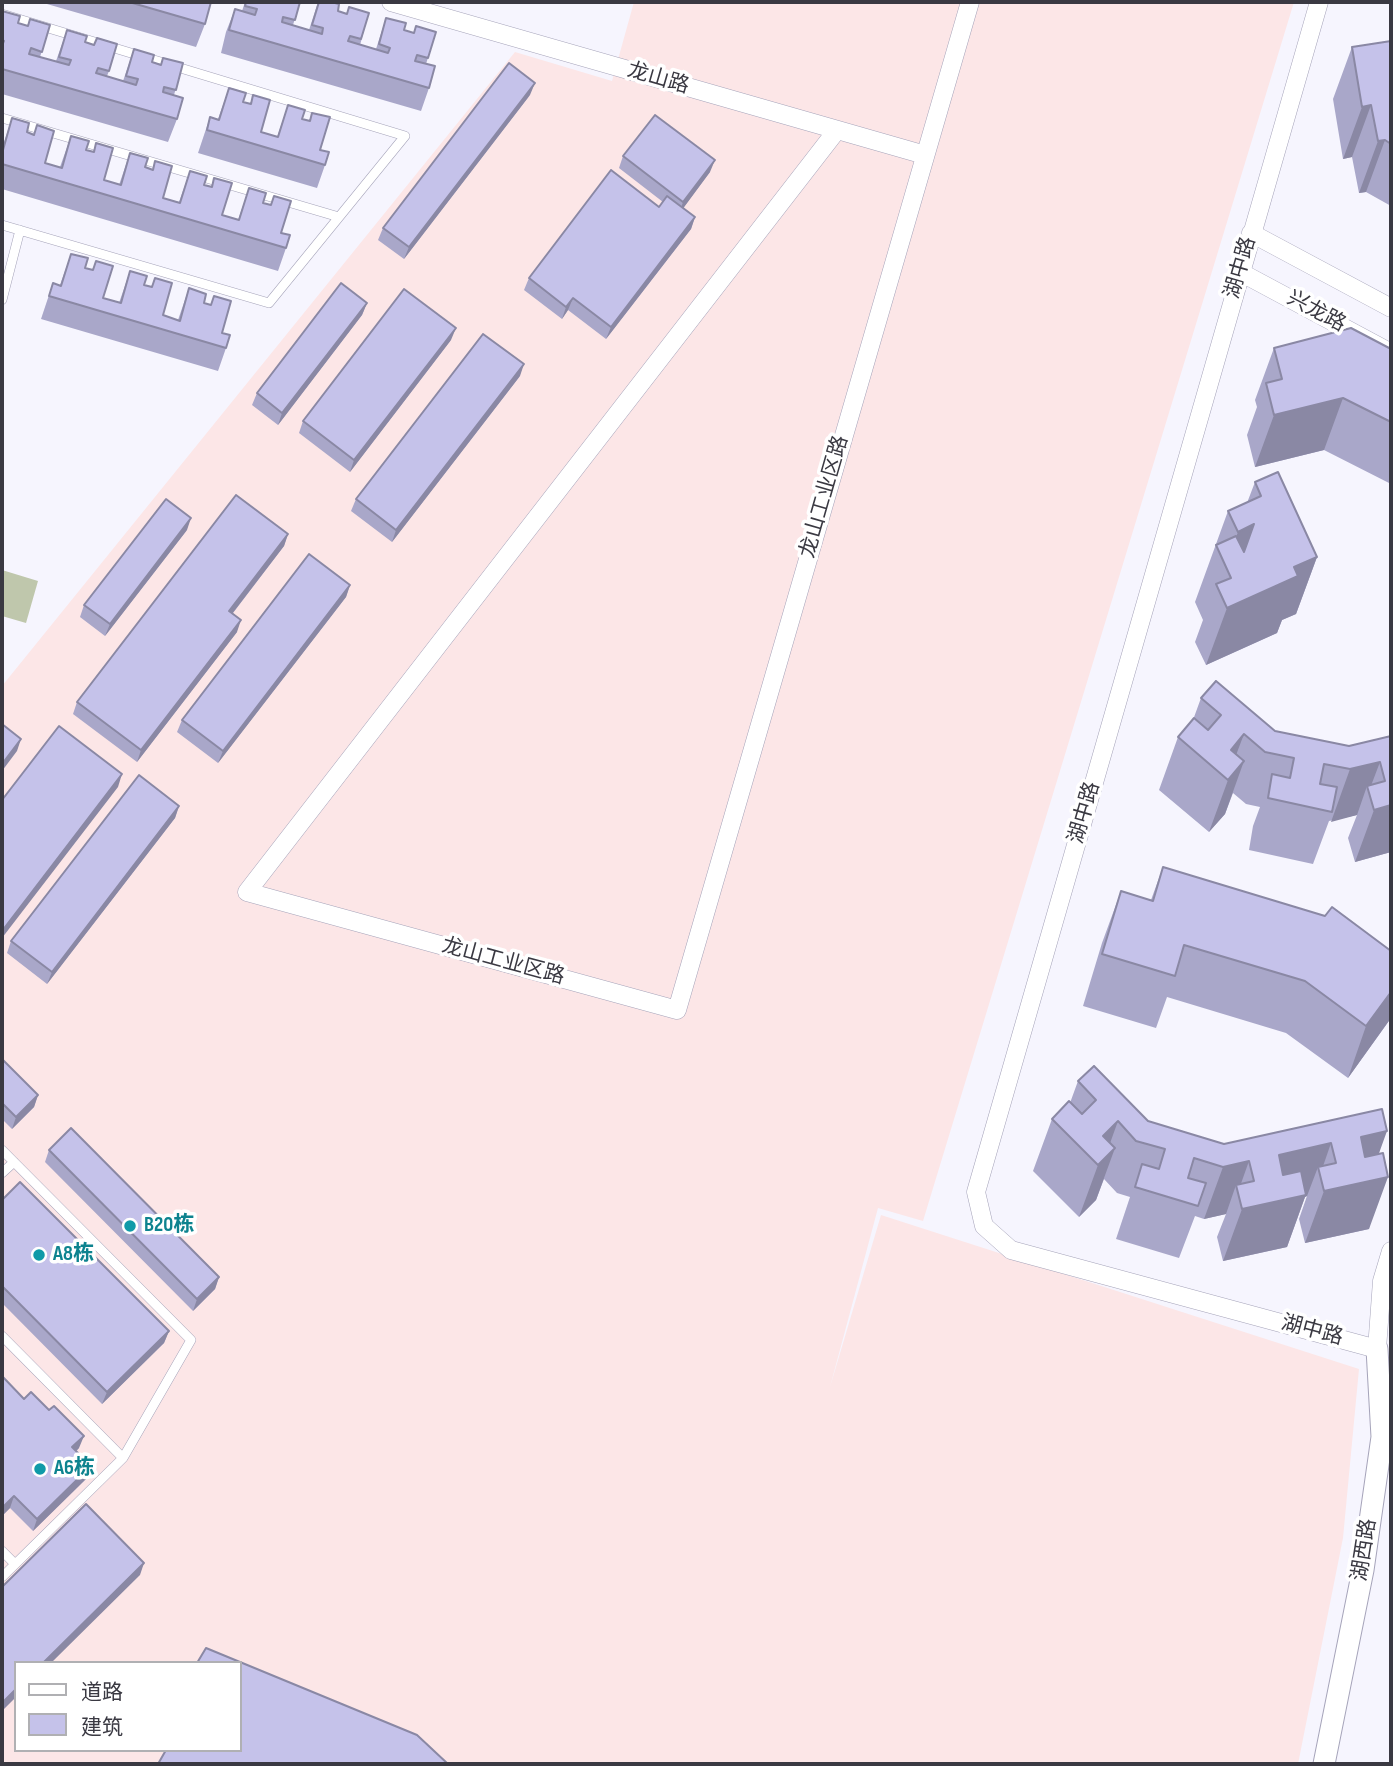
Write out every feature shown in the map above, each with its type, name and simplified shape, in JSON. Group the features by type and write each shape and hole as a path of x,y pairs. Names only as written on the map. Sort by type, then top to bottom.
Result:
{"street":[{"name":"龙山路","path":"391,2 441,9 925,155"},
{"name":"龙山工业区路","path":"837,130 247,892 677,1010 970,2"},
{"name":"湖中路","path":"1319,2 976,1192 984,1226 1011,1250 1377,1349"},
{"name":"兴龙路","path":"1251,233 1391,309"},
{"name":"兴龙路","path":"1240,272 1391,353"},
{"name":"湖西路","path":"1324,1764 1363,1570 1382,1437 1377,1349 1382,1281 1391,1251"}],"lane":[{"path":"2,14 405,136 269,303 2,225"},
{"path":"2,118 339,217"},
{"path":"2,300 20,230"},
{"path":"2,1150 191,1340 123,1458 2,1577"},
{"path":"2,1173 13,1162"},
{"path":"2,1336 123,1458"},
{"path":"2,1550 15,1564"}],"shaded area":[{"path":"634,2 1294,2 923,1221 878,1208 830,1387 881,1215 1359,1369 1343,1538 1298,1764 2,1764 2,686 515,52 612,81"}],"green space":[{"path":"2,570 38,581 26,623 2,616"}],"building":[{"path":"129,2 211,2 205,24"},
{"path":"246,2 300,2 295,20 283,17 282,22 322,34 323,28 312,25 319,2 339,4 338,11 347,14 349,7 369,13 361,39 350,36 348,41 388,53 390,48 379,44 386,18 406,23 404,30 414,33 416,26 436,32 428,58 417,55 415,61 435,66 429,88 229,30 235,9 255,15 257,9 245,6"},
{"path":"2,11 20,16 18,23 28,26 30,19 50,25 42,52 31,48 29,54 69,65 71,60 59,57 67,30 87,36 85,42 94,45 97,38 117,44 109,71 98,68 96,73 136,85 138,79 126,76 134,49 154,55 152,62 161,65 163,58 183,63 176,90 164,87 163,92 183,98 177,119 2,69"},
{"path":"1391,41 1391,144 1385,140 1378,141 1371,105 1362,107 1352,47"},
{"path":"509,63 535,83 409,247 383,228"},
{"path":"229,88 246,93 243,102 251,104 253,95 270,100 261,132 278,137 288,105 305,110 302,119 310,121 312,113 330,117 320,150 329,152 325,165 207,130 210,117 219,120"},
{"path":"655,115 715,160 683,202 623,156"},
{"path":"12,118 29,123 27,132 34,135 37,125 54,131 45,163 62,168 71,136 89,141 86,150 94,152 96,143 113,148 104,180 121,185 130,153 148,158 145,167 153,170 155,161 172,166 163,198 180,203 190,171 207,176 204,185 212,187 214,178 232,183 222,215 239,220 249,188 266,193 263,203 271,205 274,196 291,201 281,233 290,235 286,248 2,164 2,150"},
{"path":"611,170 659,207 667,196 695,217 611,327 573,298 566,307 529,278"},
{"path":"71,254 88,258 85,268 93,270 96,261 113,266 103,298 121,303 130,271 147,276 144,285 152,287 155,278 172,283 163,315 180,321 189,288 206,294 204,303 211,305 214,296 231,301 222,333 230,335 226,348 49,296 53,283 61,286"},
{"path":"341,283 367,303 282,413 257,393"},
{"path":"404,289 456,328 354,460 303,421"},
{"path":"1351,328 1391,349 1391,422 1343,398 1274,415 1266,383 1282,379 1274,348"},
{"path":"483,334 524,364 396,530 356,499"},
{"path":"1278,472 1317,557 1294,567 1298,576 1227,608 1216,584 1231,578 1216,545 1236,536 1244,552 1254,524 1238,532 1228,511 1261,496 1255,482"},
{"path":"236,495 288,534 229,611 241,620 141,750 77,702"},
{"path":"166,499 191,518 110,624 84,605"},
{"path":"309,554 350,585 223,751 182,720"},
{"path":"1216,681 1275,731 1349,746 1391,736 1391,805 1374,810 1367,786 1385,781 1380,762 1350,769 1324,764 1320,784 1337,787 1332,812 1268,798 1272,774 1290,778 1294,758 1265,752 1244,734 1231,750 1244,761 1228,780 1178,737 1194,718 1208,730 1221,715 1201,698"},
{"path":"2,724 21,739 2,764"},
{"path":"59,726 122,774 2,931 2,800"},
{"path":"139,775 179,806 52,972 11,941"},
{"path":"1163,867 1325,916 1332,907 1391,951 1391,992 1366,1026 1305,981 1184,945 1175,976 1102,954 1121,891 1153,901"},
{"path":"2,1059 38,1095 16,1117 2,1103"},
{"path":"1094,1066 1148,1121 1224,1144 1382,1109 1387,1131 1361,1137 1365,1157 1383,1153 1388,1177 1324,1191 1318,1167 1336,1163 1331,1143 1279,1155 1283,1175 1301,1171 1306,1195 1242,1209 1236,1185 1254,1181 1249,1161 1223,1167 1194,1158 1188,1178 1206,1183 1198,1206 1135,1187 1142,1164 1159,1169 1165,1149 1136,1141 1118,1121 1103,1136 1115,1148 1098,1165 1052,1119 1069,1101 1082,1114 1096,1100 1078,1081"},
{"name":"B20栋","path":"71,1128 219,1277 197,1299 49,1150"},
{"name":"A8栋","path":"20,1182 169,1331 107,1392 2,1286 2,1200"},
{"name":"A6栋","path":"2,1376 24,1399 31,1392 49,1410 54,1406 84,1436 72,1447 91,1466 37,1519 14,1496 4,1506 2,1504"},
{"path":"86,1504 144,1563 45,1661 14,1661 14,1691 2,1703 2,1587"},
{"path":"206,1648 238,1661 198,1661"},
{"path":"242,1663 417,1735 448,1764 158,1764 165,1752 242,1752"}],"place":[{"name":"B20栋","path":"130,1226"},
{"name":"A8栋","path":"39,1255"},
{"name":"A6栋","path":"40,1469"}]}
